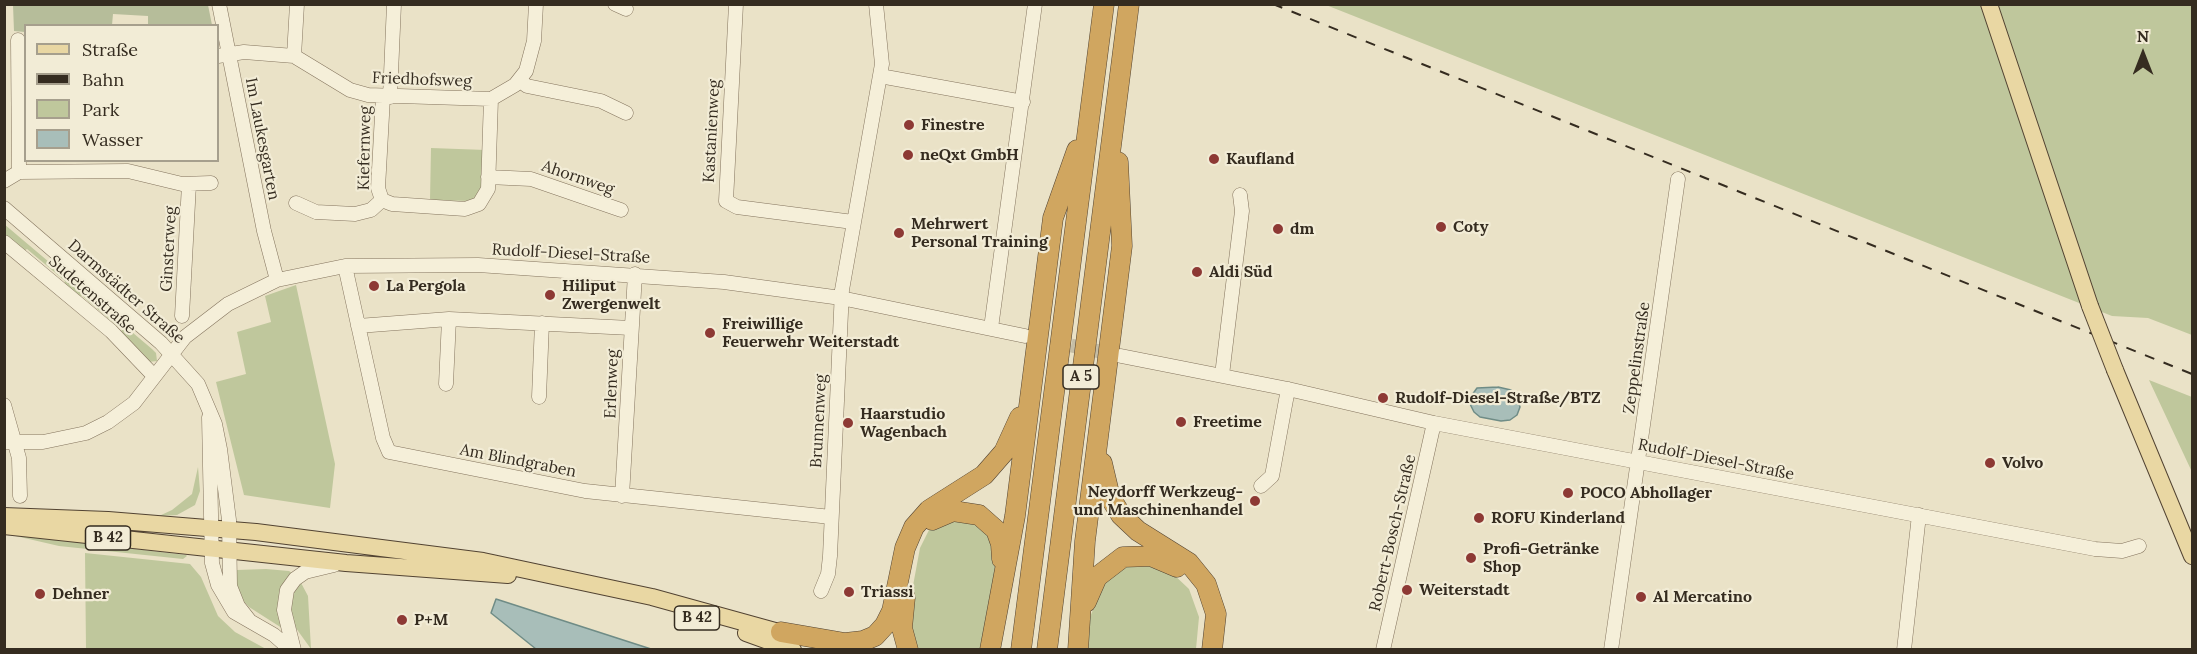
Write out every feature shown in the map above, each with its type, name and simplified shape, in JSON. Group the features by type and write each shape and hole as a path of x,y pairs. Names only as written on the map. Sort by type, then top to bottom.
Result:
{"highway":[{"name":"A 5","path":"1021,650 1104,4"},
{"name":"A 5","path":"1047,650 1129,4"},
{"name":"A 5","path":"1078,642 1085,541 1104,406 1122,246 1116,105"},
{"path":"990,650 1015,516 1053,218 1090,117"},
{"path":"781,632 851,643 869,639 881,630 892,611 905,548 914,527 929,510 984,476 999,458 1017,425 1033,365"},
{"name":"A 5","path":"1104,406 1102,472 1110,497 1129,525 1189,563 1206,584 1216,614 1212,650"},
{"path":"908,650 901,621 913,558 922,532 936,517 963,510 980,515 991,524 999,537 1002,551 998,601"},
{"path":"1078,642 1088,594 1097,577 1116,561 1139,555 1161,558 1176,566 1196,587 1206,613 1202,650"}],"main road":[{"path":"1989,4 2090,306 2193,556"},
{"name":"B 42","path":"4,516 108,520 220,529 358,544 511,566 652,597 843,650"},
{"name":"B 42","path":"4,526 346,563 522,577 651,606 793,650"}],"street":[{"name":"Im Laukesgarten","path":"219,4 223,55 277,280"},
{"path":"294,56 297,4"},
{"name":"Kiefernweg","path":"382,200 378,188 394,4"},
{"path":"296,203 316,212 355,214 371,210 382,200 392,204 471,208 486,195 491,99 519,80 531,56 536,4"},
{"name":"Kastanienweg","path":"736,4 726,201 737,207 853,222"},
{"name":"Brunnenweg","path":"821,591 829,567 841,298 880,76 882,51 876,4"},
{"path":"991,328 1035,4"},
{"path":"16,40 19,172"},
{"name":"Friedhofsweg","path":"223,55 244,52 294,56 350,90 386,97 491,99"},
{"path":"880,76 1023,102"},
{"path":"519,80 527,86 601,101 626,113"},
{"path":"4,181 19,172 113,166 189,184 211,183"},
{"name":"Ahornweg","path":"488,177 531,179 621,210"},
{"name":"Zeppelinstraße","path":"1611,650 1678,178"},
{"name":"Ginsterweg","path":"182,316 189,184"},
{"path":"1222,375 1242,211 1240,195"},
{"name":"Darmstädter Straße","path":"4,208 172,353 198,384 210,412 220,529 220,550 215,577 225,601 234,612 274,635 292,650"},
{"name":"Sudetenstraße","path":"4,242 111,331 154,376"},
{"name":"Rudolf-Diesel-Straße","path":"10,442 43,442 86,433 101,426 126,411 190,332 216,312 244,294 277,280 345,266 464,265 635,274 724,282 841,298 1025,336"},
{"name":"Am Blindgraben","path":"345,266 384,443 389,452 622,496 831,517"},
{"name":"Erlenweg","path":"622,496 635,274"},
{"path":"358,326 398,321 449,319 631,328"},
{"path":"446,384 449,319"},
{"path":"539,397 542,323"},
{"name":"Rudolf-Diesel-Straße","path":"1121,356 1288,389 1434,423 2105,551 2122,551 2139,546"},
{"path":"1261,486 1272,476 1288,389"},
{"path":"4,405 20,496"},
{"name":"Robert-Bosch-Straße","path":"1383,650 1434,423"},
{"path":"1904,650 1919,515"},
{"path":"292,650 284,610 289,586 305,572 346,563"}],"green space":[{"path":"13,5 208,5 212,24 148,24 148,16 113,14 112,24 24,24 24,32 14,31"},
{"path":"1326,5 2192,5 2192,335 2148,318 2112,316"},
{"path":"431,148 486,150 485,189 479,198 471,201 430,200"},
{"path":"4,224 152,349 156,353 157,361 148,362 120,333 122,330 82,296 78,297 64,284 65,281 27,249 24,251 5,236"},
{"path":"296,285 335,464 330,508 244,495 216,382 246,374 237,332 271,322 265,296"},
{"path":"2149,380 2192,397 2192,472"},
{"path":"198,467 200,491 195,505 177,515 159,516 172,510 192,494"},
{"path":"977,519 994,536 996,571 981,649 914,649 907,618 920,548 929,530 941,520"},
{"path":"7,534 187,556 183,559 59,546"},
{"path":"85,553 190,564 201,577 218,616 235,632 266,649 86,649"},
{"path":"1131,562 1149,563 1170,571 1189,589 1199,617 1196,649 1086,650 1090,617 1105,581"},
{"path":"266,569 289,571 295,575 285,630 249,607 240,597 234,572"},
{"path":"300,581 308,596 311,649 293,624 288,601"}],"water":[{"path":"1498,387 1511,390 1517,397 1520,407 1517,415 1510,420 1501,421 1480,417 1470,404 1477,388"},
{"path":"496,599 651,649 536,649 491,613"}],"tunnel":[{"path":"1030,337 1117,355"}],"railway":[{"path":"1273,4 2192,374"}],"place":[{"name":"Finestre","path":"909,125"},
{"name":"neQxt GmbH","path":"908,155"},
{"name":"Kaufland","path":"1214,159"},
{"name":"Coty","path":"1441,227"},
{"name":"dm","path":"1278,229"},
{"name":"Mehrwert Personal Training","path":"899,233"},
{"name":"Aldi Süd","path":"1197,272"},
{"name":"La Pergola","path":"374,286"},
{"name":"Hiliput Zwergenwelt","path":"550,295"},
{"name":"Freiwillige Feuerwehr Weiterstadt","path":"710,333"},
{"name":"Rudolf-Diesel-Straße/BTZ","path":"1383,398"},
{"name":"Freetime","path":"1181,422"},
{"name":"Haarstudio Wagenbach","path":"848,423"},
{"name":"Volvo","path":"1990,463"},
{"name":"POCO Abhollager","path":"1568,493"},
{"name":"Neydorff Werkzeug- und Maschinenhandel","path":"1255,501"},
{"name":"ROFU Kinderland","path":"1479,518"},
{"name":"Profi-Getränke Shop","path":"1471,558"},
{"name":"Weiterstadt","path":"1407,590"},
{"name":"Triassi","path":"849,592"},
{"name":"Dehner","path":"40,594"},
{"name":"Al Mercatino","path":"1641,597"},
{"name":"P+M","path":"402,620"}]}
